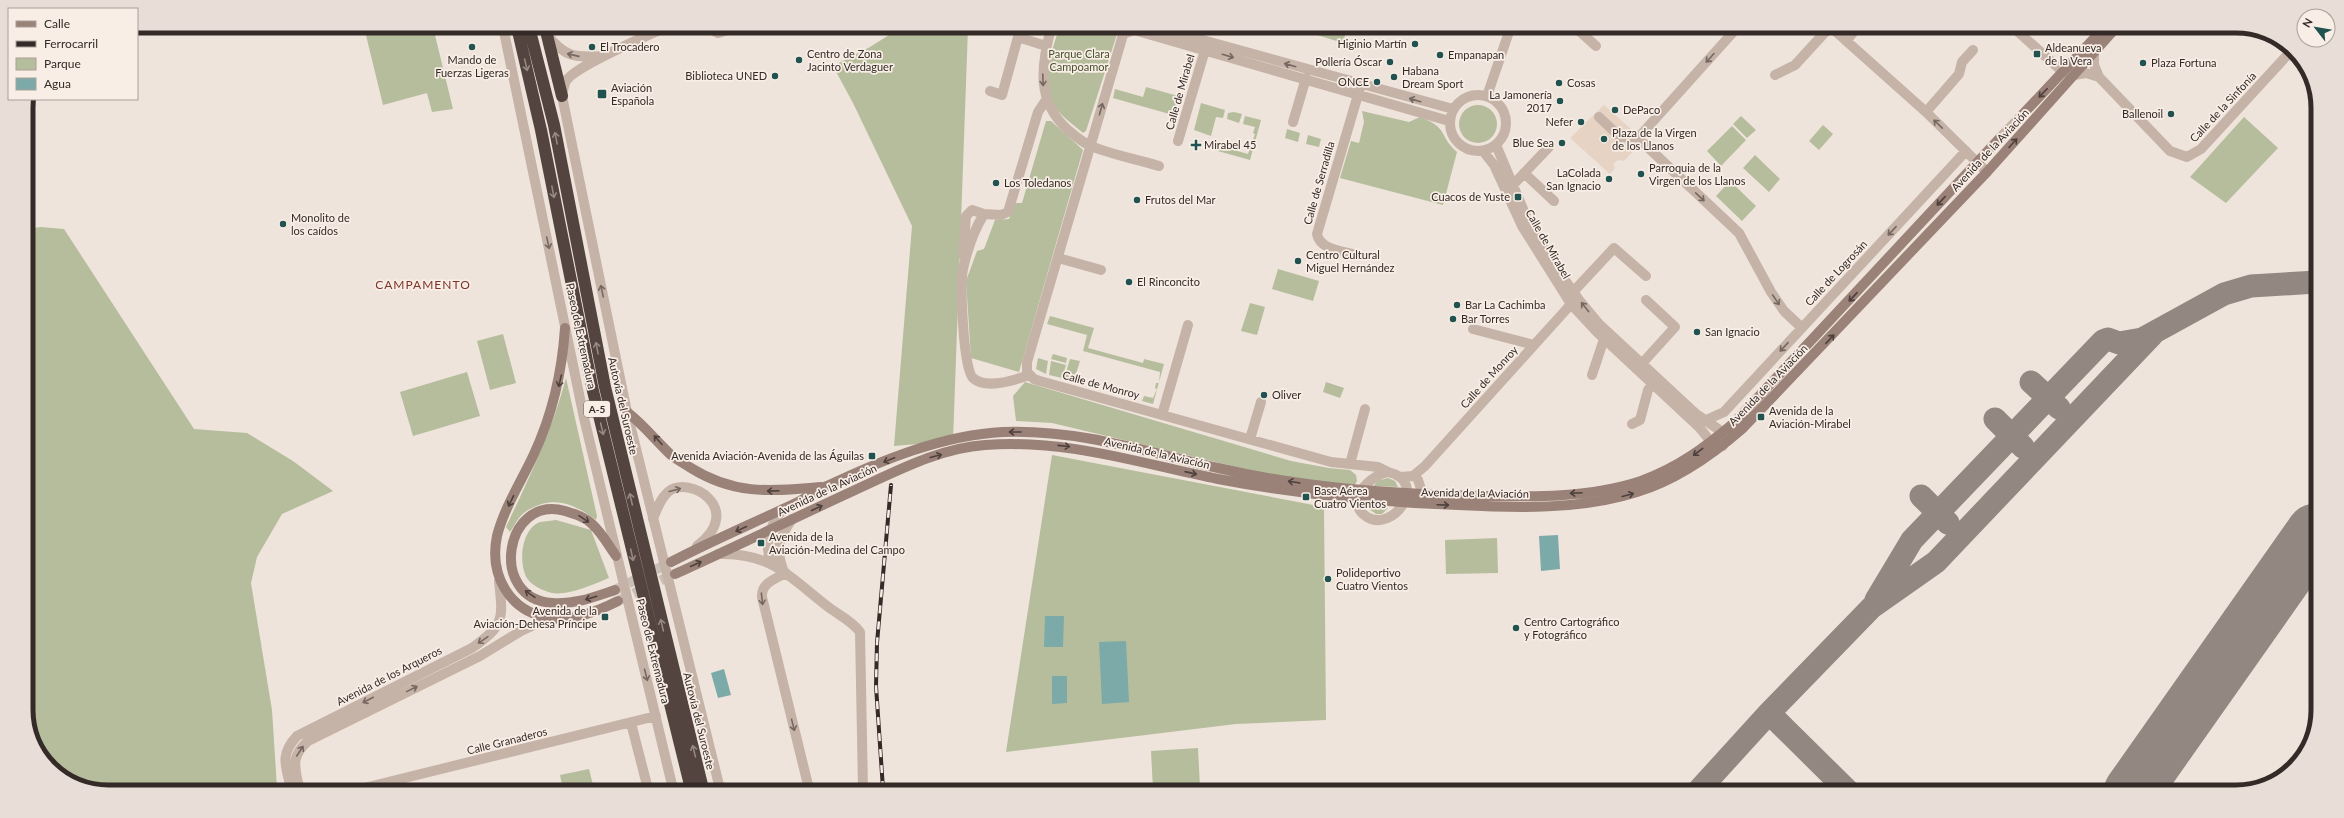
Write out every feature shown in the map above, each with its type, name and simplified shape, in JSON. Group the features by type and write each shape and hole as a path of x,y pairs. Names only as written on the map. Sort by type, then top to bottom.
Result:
{"highway":[{"name":"A-5","path":"518,33 541,130 593,391 690,785"},
{"name":"Autovía del Suroeste","path":"531,33 554,125 605,387 702,785"},
{"path":"546,33 562,96"}],"main road":[{"name":"Avenida de la Aviación","path":"2022,114 2099,33"},
{"name":"Avenida de la Aviación","path":"671,562 783,509 825,486 909,452 956,438 1002,432 1039,432 1090,437 1220,469 1406,498 1531,506 1589,502 1623,496 1669,480 1724,446 1773,399 1987,172 2111,33"},
{"name":"Avenida de la Aviación","path":"1406,498 1427,494 1518,497 1597,492 1639,481 1691,458 1711,442 1775,381 1999,139"},
{"path":"566,328 561,377 553,406 545,430 503,518 497,537 495,558 499,581 510,596 527,611 550,618 577,616 618,601"},
{"path":"627,412 650,431 672,456 709,479 740,488 769,492 825,486"},
{"name":"Avenida de la Aviación","path":"675,574 922,459 982,445 1034,443 1114,455 1264,487 1361,491"},
{"path":"615,590 566,603 551,603 529,595 520,586 514,574 510,552 513,537 519,527 529,518 548,510 560,510 578,514 593,524 616,556"}],"street":[{"name":"Paseo de Extremadura","path":"504,33 566,328 616,556 672,785"},
{"path":"547,33 557,47 570,55 606,56"},
{"path":"654,33 606,56 570,77 564,86 562,96 627,412 719,785"},
{"path":"1050,33 1046,46 1042,80 1046,100 1060,122 1090,146 1159,166"},
{"path":"1046,100 1038,112 1008,212 1001,215 984,214 972,210 966,216 963,269 965,349 968,367 973,378 979,381 1001,384 1031,377 1026,369 1027,362 1123,33"},
{"name":"Calle de Mirabel","path":"1145,33 1306,78 1453,110"},
{"name":"Calle de Mirabel","path":"1175,33 1360,89 1449,122"},
{"path":"1487,96 1509,33"},
{"path":"1581,33 1596,46"},
{"path":"1639,139 1732,33"},
{"path":"1775,75 1795,65 1824,33"},
{"path":"1837,33 1926,112 1987,172"},
{"path":"1846,41 1853,33"},
{"path":"2019,33 2063,72 2074,75 2086,73 2100,77"},
{"path":"990,92 1002,95 1018,37 1046,46"},
{"name":"Calle de Mirabel","path":"1178,142 1205,50"},
{"path":"1926,112 1959,74 1962,62 1973,50"},
{"name":"Calle de la Sinfonía","path":"2094,52 2094,65 2100,77 2170,151 2187,157 2201,149 2288,54"},
{"path":"1293,122 1306,78"},
{"name":"Calle de Serradilla","path":"1356,255 1324,246 1318,239 1317,234 1360,89"},
{"path":"1474,95 1487,96 1502,107 1506,118 1505,130 1496,145 1483,151 1471,150 1462,147 1454,138 1449,122 1453,110 1464,98 1474,95"},
{"name":"Avenida de la Aviación","path":"1999,139 2022,114"},
{"path":"1599,117 1620,137 1639,139 1738,233 1775,298 1784,311 1802,328"},
{"name":"Calle de Mirabel","path":"1496,145 1510,190 1534,246 1571,304 1604,339 1639,366"},
{"path":"1510,190 1524,173 1549,148"},
{"name":"Calle de Mirabel","path":"1483,151 1510,190 1550,259 1573,292 1599,324 1700,427 1711,442"},
{"name":"Calle de Logrosán","path":"1704,421 1724,412 1966,151"},
{"path":"1524,173 1554,201"},
{"path":"963,269 978,225 984,214"},
{"name":"Calle de Mirabel","path":"1571,304 1573,292 1614,248 1646,276"},
{"path":"1058,258 1101,270"},
{"path":"1639,366 1675,327 1646,300"},
{"name":"Calle de Monroy","path":"1031,377 1331,462 1378,467 1400,477 1413,476 1425,466 1571,304"},
{"path":"1162,415 1188,325"},
{"path":"1473,329 1534,345"},
{"path":"1592,375 1604,339"},
{"path":"1632,424 1640,420 1648,390 1654,380"},
{"name":"Calle de Mirabel","path":"1654,380 1704,421 1723,430"},
{"path":"1250,439 1260,402"},
{"path":"1354,464 1365,409"},
{"name":"Calle de Logrosán","path":"1723,430 1724,412"},
{"path":"1711,442 1724,446 1723,430"},
{"name":"Calle de Monroy","path":"1354,464 1368,473 1361,491 1361,513 1377,521 1388,518 1406,498 1425,466"},
{"path":"1361,491 1377,475 1388,472"},
{"path":"1400,477 1406,485 1406,498"},
{"path":"1418,480 1421,489 1427,494"},
{"name":"Avenida de la Aviación","path":"653,519 661,500 669,491 683,488 696,490 706,496 712,502 717,516 716,527 709,537 690,552"},
{"path":"772,565 767,548 770,530 783,509"},
{"path":"785,573 778,556 778,545 792,519"},
{"path":"718,554 748,555 772,565 857,627 862,636 863,785"},
{"path":"785,573 766,584 761,591 808,785"},
{"name":"Avenida de los Arqueros","path":"290,785 285,763 286,751 297,736 472,648 492,634 503,613 499,581"},
{"name":"Avenida de los Arqueros","path":"298,785 294,764 297,754 308,741 480,656 521,631 550,618"},
{"name":"Calle Granaderos","path":"376,785 656,716"},
{"path":"631,723 647,785"}],"green space":[{"path":"365,33 434,33 453,109 432,112 427,93 383,105"},
{"path":"892,33 968,33 953,441 894,446 912,226 853,103 833,66 870,47"},
{"name":"Parque Clara Campoamor","path":"1058,33 1117,33 1086,131 1083,133 1059,112 1051,99 1047,79 1050,58"},
{"path":"1318,33 1346,33 1343,43 1317,35"},
{"path":"1146,87 1178,96 1173,115 1113,98 1115,89 1143,97"},
{"path":"1201,103 1225,110 1223,118 1216,117 1211,136 1194,130"},
{"path":"1478,105 1491,111 1497,124 1491,137 1478,143 1465,137 1459,124 1465,111"},
{"path":"1362,111 1409,122 1420,117 1439,128 1447,141 1457,152 1443,205 1340,178 1351,141 1359,143 1364,122"},
{"path":"1234,112 1242,114 1239,123 1227,119 1228,113"},
{"path":"1245,116 1261,120 1250,160 1207,148 1209,143 1248,154 1255,134 1253,133 1255,127 1243,124"},
{"path":"1741,116 1756,130 1747,138 1733,124"},
{"path":"2244,117 2278,148 2226,203 2190,177"},
{"path":"1046,121 1051,121 1083,150 1019,372 971,358 966,281 977,251 984,249 995,220 1009,219 1015,203 1022,203"},
{"path":"1823,125 1833,134 1819,150 1809,141"},
{"path":"1732,126 1746,140 1721,166 1707,151"},
{"path":"1287,129 1300,133 1298,142 1285,138"},
{"path":"1308,135 1321,139 1319,147 1306,144"},
{"path":"1755,155 1780,179 1769,192 1743,168"},
{"path":"1730,181 1756,206 1742,221 1716,196"},
{"path":"41,227 64,229 194,429 247,433 293,461 333,491 282,514 257,557 251,583 272,710 277,785 94,784 75,777 62,769 49,756 39,739 34,724 33,715 33,228"},
{"path":"1278,269 1319,281 1313,301 1272,289"},
{"path":"1250,303 1265,307 1257,335 1241,331"},
{"path":"1050,316 1094,328 1088,348 1143,363 1144,359 1164,364 1159,382 1160,372 1083,351 1087,335 1047,324"},
{"path":"503,334 516,383 490,390 477,341"},
{"path":"1053,354 1067,358 1066,363 1051,359"},
{"path":"1038,358 1048,361 1046,374 1036,369"},
{"path":"1070,359 1080,361 1075,377 1086,380 1079,383 1064,379"},
{"path":"1051,361 1066,365 1062,378 1049,375"},
{"path":"467,372 480,416 413,436 400,392"},
{"path":"566,378 597,516 596,520 571,505 553,502 544,503 525,512 510,532 506,527 547,436"},
{"path":"1025,382 1291,461 1350,470 1356,475 1357,481 1354,486 1266,474 1052,423 1016,421 1013,396"},
{"path":"1326,382 1344,388 1340,398 1323,392"},
{"path":"1156,383 1159,383 1153,404 1142,401 1144,396 1153,398 1157,389 1155,388"},
{"path":"1052,455 1324,507 1326,720 1236,724 1006,752"},
{"path":"1388,478 1395,481 1398,487 1374,486 1377,481"},
{"path":"1366,507 1388,508 1382,514 1376,514"},
{"path":"556,520 591,530 609,578 566,593 552,593 544,591 529,581 523,568 522,553 529,531 540,522"},
{"path":"1497,538 1498,573 1446,574 1445,540"},
{"path":"1198,748 1200,785 1153,785 1151,751"},
{"path":"589,769 593,785 562,785 560,775"}],"shaded area":[{"name":"Plaza de la Virgen de los Llanos","path":"1604,105 1632,130 1639,145 1624,161 1618,160 1613,164 1615,168 1610,174 1570,138"}],"water":[{"path":"1558,535 1560,569 1541,571 1539,536"},
{"path":"1045,616 1064,616 1063,647 1044,647"},
{"path":"1126,641 1129,702 1102,704 1099,642"},
{"path":"724,669 731,695 718,698 711,673"},
{"path":"1052,676 1067,676 1067,703 1052,704"}],"taxiway":[{"path":"1876,600 1912,540 2103,341 2108,339 2119,343 2142,339 2224,294 2251,286 2311,282"},
{"path":"1703,785 1769,713 1872,607 1936,562 2152,335"},
{"path":"2031,382 2059,408"},
{"path":"1995,419 2023,447"},
{"path":"1921,496 1948,523"},
{"path":"1769,713 1842,785"}],"runway":[{"path":"2137,785 2311,538"}],"tunnel":[{"path":"615,590 671,562"},
{"path":"620,600 674,574"}],"railway":[{"path":"883,785 876,686 877,643 891,485"}],"place":[{"name":"Higinio Martín","path":"1415,44"},
{"name":"Mando de Fuerzas Ligeras","path":"472,47"},
{"name":"El Trocadero","path":"592,47"},
{"name":"Aldeanueva de la Vera","path":"2037,54"},
{"name":"Empanapan","path":"1440,55"},
{"name":"Centro de Zona Jacinto Verdaguer","path":"799,60"},
{"name":"Pollería Óscar","path":"1390,62"},
{"name":"Plaza Fortuna","path":"2143,63"},
{"name":"Biblioteca UNED","path":"775,76"},
{"name":"Habana Dream Sport","path":"1394,77"},
{"name":"ONCE","path":"1377,82"},
{"name":"Cosas","path":"1559,83"},
{"name":"Aviación Española","path":"602,94"},
{"name":"La Jamonería 2017","path":"1560,101"},
{"name":"DePaco","path":"1615,110"},
{"name":"Ballenoil","path":"2171,114"},
{"name":"Nefer","path":"1581,122"},
{"name":"Plaza de la Virgen de los Llanos","path":"1604,139"},
{"name":"Blue Sea","path":"1562,143"},
{"name":"Mirabel 45","path":"1196,145"},
{"name":"Parroquia de la Virgen de los Llanos","path":"1641,174"},
{"name":"LaColada San Ignacio","path":"1609,179"},
{"name":"Los Toledanos","path":"996,183"},
{"name":"Cuacos de Yuste","path":"1518,197"},
{"name":"Frutos del Mar","path":"1137,200"},
{"name":"Monolito de los caídos","path":"283,224"},
{"name":"Centro Cultural Miguel Hernández","path":"1298,261"},
{"name":"El Rinconcito","path":"1129,282"},
{"name":"Bar La Cachimba","path":"1457,305"},
{"name":"Bar Torres","path":"1453,319"},
{"name":"San Ignacio","path":"1697,332"},
{"name":"Oliver","path":"1264,395"},
{"name":"Avenida de la Aviación-Mirabel","path":"1761,417"},
{"name":"Avenida Aviación-Avenida de las Águilas","path":"872,456"},
{"name":"Base Aérea Cuatro Vientos","path":"1306,497"},
{"name":"Avenida de la Aviación-Medina del Campo","path":"761,543"},
{"name":"Polideportivo Cuatro Vientos","path":"1328,579"},
{"name":"Avenida de la Aviación-Dehesa Príncipe","path":"605,617"},
{"name":"Centro Cartográfico y Fotográfico","path":"1516,628"}],"district":[{"name":"CAMPAMENTO","path":"423,285"}]}
